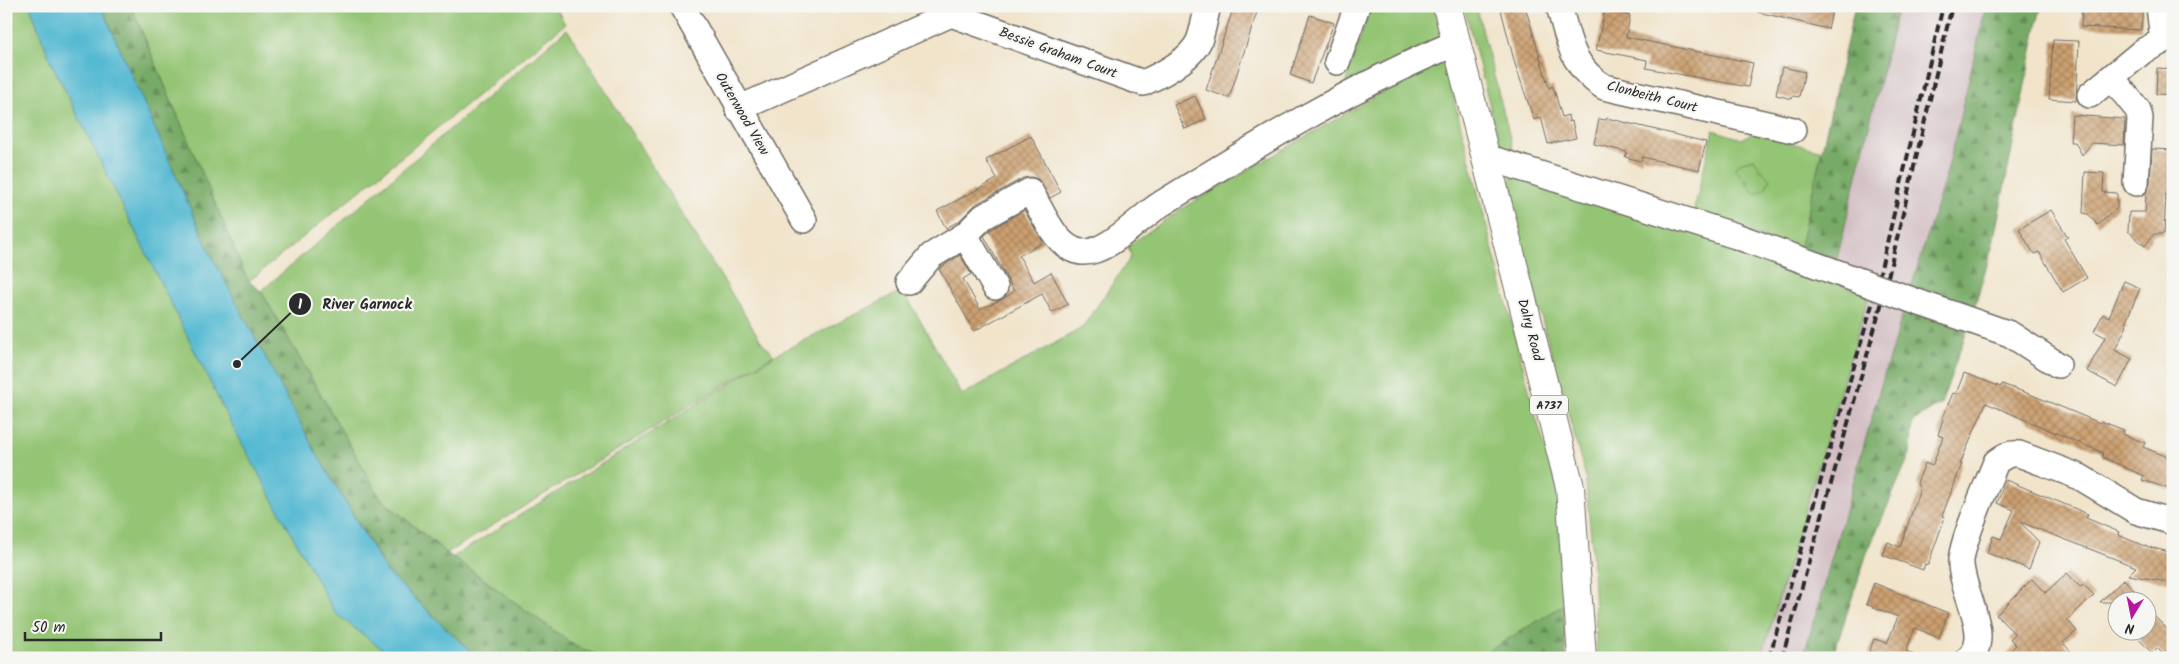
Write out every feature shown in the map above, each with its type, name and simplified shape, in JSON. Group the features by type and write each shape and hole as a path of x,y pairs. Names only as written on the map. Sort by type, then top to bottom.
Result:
{"highway":[{"name":"Dalry Road","path":"1447,6 1570,488 1582,658"}],"street":[{"name":"Outerwood View","path":"682,6 738,108 804,220"},
{"name":"Bessie Graham Court","path":"738,108 951,14 1143,83 1183,59 1194,49 1199,40 1208,6"},
{"path":"1337,62 1357,6"},
{"name":"Clonbeith Court","path":"1559,6 1575,59 1582,69 1604,87 1793,130"},
{"path":"2090,95 2144,51 2168,41 2159,6"},
{"path":"909,282 931,256 965,235 983,217 1030,191 1056,234 1064,243 1079,252 1087,252 1104,247 1147,213 1314,114 1406,64 1456,43"},
{"path":"2112,78 2138,110 2140,118 2136,183"},
{"path":"1486,157 1736,236 2010,334 2058,365"},
{"path":"965,235 995,287"},
{"path":"1969,658 1975,652 1979,638 1962,573 1962,551 1996,462 2002,457 2011,453 2020,454 2080,477 2136,511 2173,522"}],"shaded area":[{"path":"1898,6 1986,6 1947,172 1886,368 1803,658 1761,658 1874,278 1836,263"}],"green space":[{"path":"6,6 30,6 50,60 224,410 335,613 394,658 6,658"},
{"path":"101,6 131,6 248,281 261,291 381,499 447,553 575,646 604,658 477,658 387,571 315,451 210,253"},
{"path":"131,6 555,6 565,24 248,282"},
{"path":"1371,6 1434,6 1442,40 1343,90"},
{"path":"1464,6 1476,6 1514,153 1501,149"},
{"path":"1855,6 1898,6 1836,263 1799,250"},
{"path":"1986,6 2041,6 1992,248 1968,328 1941,404 1913,421 1910,454 1867,553 1832,658 1803,658 1886,368 1947,172"},
{"path":"567,29 761,341 774,355 447,553 381,499 261,291"},
{"path":"1443,57 1536,417 1557,487 1564,605 1477,658 604,658 575,646 453,557 777,354 903,290 962,395 1082,328 1131,257 1128,246 1181,209"},
{"path":"1713,130 1742,139 1752,133 1822,151 1799,250 1693,214"},
{"path":"1753,159 1770,179 1765,189 1755,194 1735,169 1740,163"},
{"path":"1517,171 1869,294 1761,658 1597,658 1592,548 1585,474 1505,186"},
{"path":"1564,605 1566,658 1477,658"}],"water":[{"path":"30,6 101,6 210,253 315,451 386,571 477,658 394,658 335,613 227,416 50,60"}],"building":[{"path":"1234,6 1259,6 1229,98 1206,90"},
{"path":"1500,6 1525,6 1549,88 1553,86 1562,117 1568,115 1569,122 1572,121 1576,138 1548,144 1541,117 1534,120 1515,64"},
{"path":"1759,6 1833,6 1828,29 1758,12"},
{"path":"2082,6 2143,6 2141,30 2081,27"},
{"path":"1605,10 1630,16 1626,37 1753,63 1748,87 1646,68 1647,60 1596,50"},
{"path":"1310,15 1334,23 1311,83 1290,75"},
{"path":"2053,40 2079,41 2076,101 2049,99"},
{"path":"1782,67 1805,72 1799,97 1793,96 1792,99 1776,95"},
{"path":"2157,68 2173,69 2173,95 2156,94"},
{"path":"1195,96 1206,119 1185,129 1174,105"},
{"path":"2072,115 2125,119 2124,145 2092,143 2082,155 2075,142 2070,142"},
{"path":"1607,118 1706,142 1699,170 1642,157 1641,161 1625,157 1627,152 1594,144 1599,119 1606,120"},
{"path":"1031,136 1061,192 1050,198 1038,179 1031,177 1023,178 976,204 959,221 946,228 937,211 997,179 986,160"},
{"path":"2152,149 2173,150 2173,197 2166,194 2164,234 2154,234 2145,246 2128,231 2129,212 2145,212 2146,193 2150,184"},
{"path":"2085,172 2104,173 2103,192 2117,193 2117,208 2098,225 2088,214 2083,213"},
{"path":"1024,210 1043,242 1019,256 1034,282 1051,272 1068,304 1052,313 1042,294 974,331 939,269 960,255 971,274 963,279 980,309 1003,299 1014,291 984,236 992,229"},
{"path":"2051,210 2068,237 2064,239 2087,278 2063,292 2039,252 2034,254 2019,229"},
{"path":"2124,281 2140,288 2125,324 2127,326 2115,350 2132,359 2117,387 2087,371 2105,337 2094,331 2103,314 2109,317"},
{"path":"1964,373 2001,387 2002,384 2100,423 2101,421 2124,430 2123,434 2145,443 2143,447 2173,459 2173,490 2142,480 2144,476 2102,457 2103,453 1986,403 1960,464 1962,464 1942,516 1945,517 1928,565 1925,564 1923,570 1883,555 1888,542 1900,547 1920,489 1917,483 1925,463 1932,466 1943,437 1938,435 1946,409 1953,393 1956,394"},
{"path":"2006,480 2088,514 2086,518 2119,532 2118,535 2142,545 2173,553 2173,583 2128,575 2136,567 2020,522 2039,542 2029,569 1987,553 1993,536 2001,539 2014,510 1997,503"},
{"path":"2067,573 2080,587 2084,585 2094,595 2067,620 2077,631 2063,643 2077,658 2003,658 2016,645 2010,639 2015,634 1996,615 2032,579 2045,593"},
{"path":"2124,579 2136,592 2110,592"},
{"path":"1874,583 1948,613 1939,638 1915,628 1906,651 1921,658 1867,658 1874,639 1887,643 1898,617 1866,604"},
{"path":"2106,596 2106,602 2100,602"},
{"path":"2156,618 2173,635 2173,658 2167,658 2157,648 2152,653 2142,642 2156,642"}],"railway":[{"path":"1769,658 1874,298 1943,6"},
{"path":"1782,658 1882,302 1952,6"}],"place":[{"name":"River Garnock","path":"237,364"}]}
